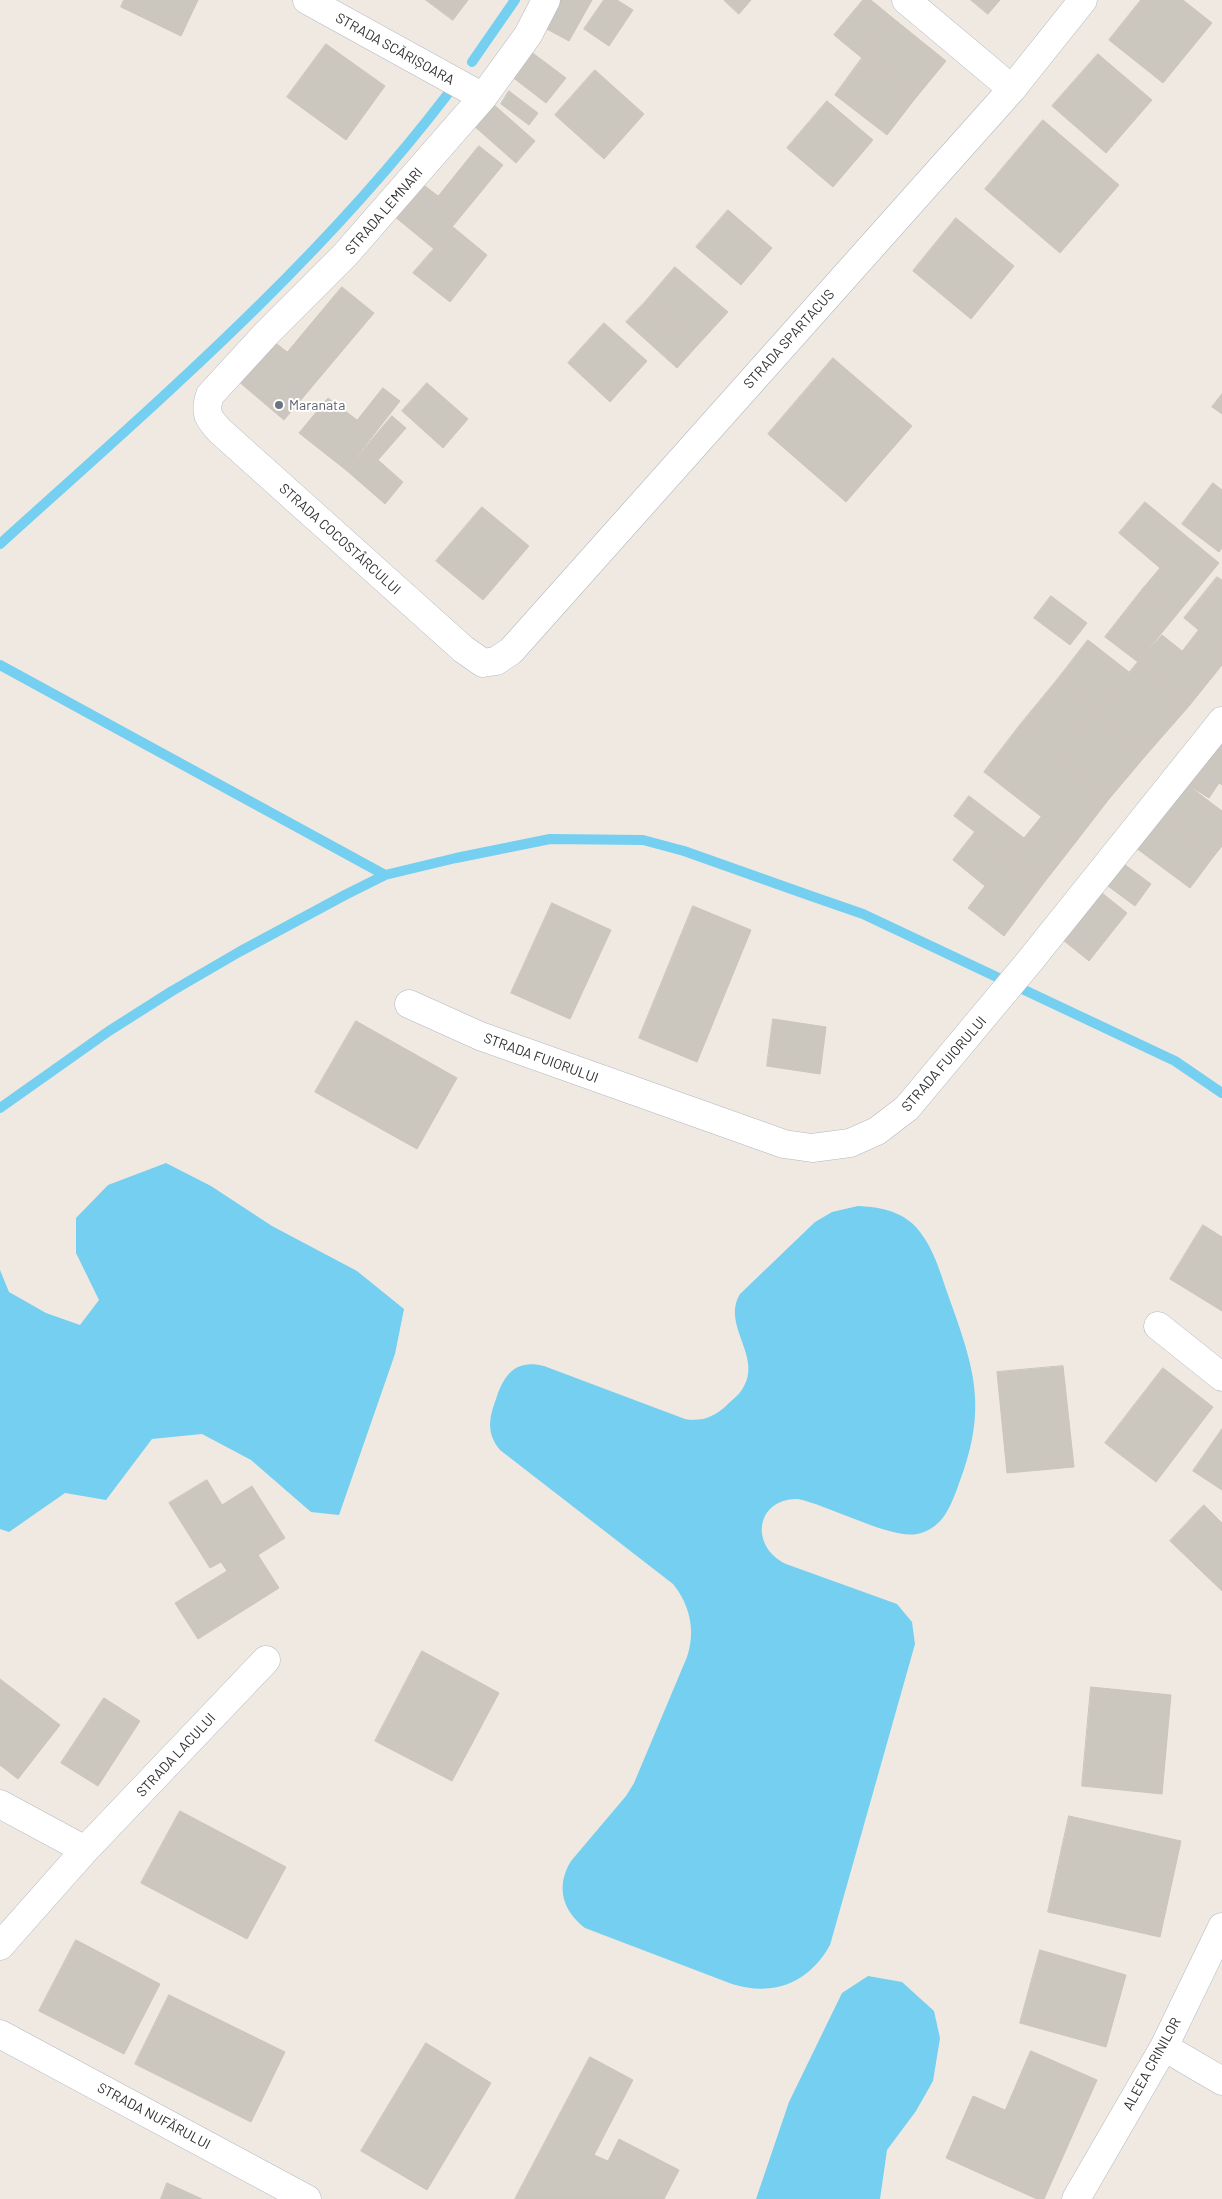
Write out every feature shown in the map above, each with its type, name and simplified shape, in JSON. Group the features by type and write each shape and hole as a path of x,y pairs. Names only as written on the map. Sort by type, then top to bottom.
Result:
{"street":[{"name":"STRADA SCĂRIȘOARA","path":"307,0 483,97"},
{"name":"STRADA LEMNARI","path":"206,408 210,395 266,334 345,255 483,97 528,35 546,0"},
{"path":"906,0 1012,89"},
{"name":"STRADA SPARTACUS","path":"483,663 496,661 511,651 1012,89 1084,0"},
{"name":"STRADA COCOSTÂRCULUI","path":"206,408 210,420 220,431 463,648 483,663"},
{"name":"STRADA FUIORULUI","path":"410,1004 480,1036 784,1144 812,1148 850,1143 876,1131 893,1120 916,1098 1029,962 1222,720"},
{"path":"1158,1326 1222,1377"},
{"name":"STRADA LACULUI","path":"0,1946 86,1850 266,1660"},
{"path":"0,1804 86,1850"},
{"name":"ALEEA CRINILOR","path":"1076,2199 1164,2047 1222,1927"},
{"name":"STRADA NUFĂRULUI","path":"0,2034 307,2199"},
{"path":"1164,2047 1222,2081"}],"water":[{"path":"166,1163 211,1186 272,1226 357,1271 404,1309 395,1354 339,1515 311,1512 251,1460 202,1434 152,1439 106,1500 65,1493 9,1532 0,1529 0,1270 9,1292 46,1313 80,1325 99,1300 76,1253 76,1218 108,1185"},
{"path":"858,1206 880,1208 901,1216 914,1225 926,1240 938,1265 971,1367 975,1389 973,1435 967,1460 951,1504 943,1518 932,1528 925,1531 917,1534 905,1534 875,1527 811,1502 798,1499 784,1501 773,1506 766,1514 762,1524 762,1535 766,1546 774,1556 786,1564 897,1604 912,1622 915,1644 830,1945 812,1969 789,1984 762,1989 747,1988 585,1928 571,1914 567,1906 563,1889 566,1871 571,1861 626,1796 634,1783 687,1657 691,1638 690,1619 684,1601 673,1584 500,1450 492,1438 490,1419 499,1390 507,1376 512,1370 534,1364 544,1366 685,1419 697,1420 712,1415 740,1393 748,1376 746,1353 735,1317 735,1306 740,1294 815,1222 832,1212"},
{"path":"868,1976 902,1982 934,2011 940,2038 933,2081 916,2111 887,2150 880,2199 756,2199 789,2102 842,1993"}],"building":[{"path":"124,0 198,0 181,36 121,7"},
{"path":"426,0 468,0 453,20"},
{"path":"560,0 592,0 569,41 545,28"},
{"path":"604,0 617,0 633,10 609,46 584,29"},
{"path":"724,0 751,0 739,14"},
{"path":"863,0 871,0 894,19 862,58 834,35"},
{"path":"971,0 1000,0 988,14"},
{"path":"1141,0 1183,0 1212,23 1163,83 1109,40"},
{"path":"894,19 946,61 914,100 862,58"},
{"path":"326,44 385,86 346,140 287,97"},
{"path":"530,51 566,78 546,103 511,76"},
{"path":"1098,54 1152,100 1106,153 1052,106"},
{"path":"862,58 914,100 887,135 835,95"},
{"path":"595,70 644,114 604,159 555,115"},
{"path":"509,91 538,113 529,125 501,104"},
{"path":"827,101 873,140 833,187 787,148"},
{"path":"493,104 535,141 516,163 474,126"},
{"path":"1043,120 1119,185 1060,253 985,189"},
{"path":"479,146 503,165 434,249 394,216 421,183 438,196"},
{"path":"728,210 772,248 741,285 696,247"},
{"path":"956,218 1014,266 971,319 913,271"},
{"path":"453,227 487,255 450,302 413,273"},
{"path":"675,267 728,312 695,348 645,302"},
{"path":"342,287 374,313 284,420 238,381 272,340 287,352"},
{"path":"645,302 695,348 677,368 626,322"},
{"path":"604,323 647,361 610,402 568,363"},
{"path":"833,358 912,426 846,502 768,434"},
{"path":"427,383 468,419 443,448 402,411"},
{"path":"383,388 400,401 346,470 299,433 328,398 357,420"},
{"path":"1222,394 1222,414 1212,407"},
{"path":"392,416 406,428 378,460 403,482 385,504 346,470"},
{"path":"1213,483 1222,490 1222,548 1219,552 1182,524"},
{"path":"1145,502 1219,563 1178,613 1145,586 1160,568 1119,533"},
{"path":"482,507 529,546 483,600 436,561"},
{"path":"1217,577 1222,580 1222,649 1184,618"},
{"path":"1145,586 1178,613 1138,662 1105,637"},
{"path":"1051,596 1087,623 1070,645 1034,618"},
{"path":"1199,630 1222,649 1222,665 1189,706 1138,662 1162,635 1182,651"},
{"path":"1088,640 1129,672 1097,712 1057,680"},
{"path":"1138,662 1189,706 1147,754 1097,712"},
{"path":"1057,680 1097,712 1059,757 1020,725"},
{"path":"1097,712 1147,754 1109,799 1059,757"},
{"path":"1020,725 1109,799 1075,843 984,772"},
{"path":"1222,731 1222,785 1219,783 1209,798 1185,783"},
{"path":"1185,783 1222,811 1222,846 1214,856 1161,816"},
{"path":"969,796 1024,838 1041,817 1075,843 1043,884 954,816"},
{"path":"1161,816 1214,856 1190,888 1136,848"},
{"path":"975,832 1043,884 1004,936 968,908 985,886 953,860"},
{"path":"1124,864 1151,884 1135,906 1108,886"},
{"path":"1102,893 1127,913 1089,961 1063,940"},
{"path":"552,903 611,930 570,1019 511,993"},
{"path":"693,906 751,930 697,1062 639,1038"},
{"path":"773,1019 826,1027 820,1074 767,1066"},
{"path":"356,1021 457,1078 417,1149 315,1092"},
{"path":"1203,1225 1222,1237 1222,1311 1170,1279"},
{"path":"1063,1366 1074,1467 1007,1473 997,1372"},
{"path":"1163,1368 1213,1407 1156,1482 1105,1443"},
{"path":"1222,1429 1222,1490 1193,1471"},
{"path":"207,1480 222,1505 252,1486 285,1538 258,1555 279,1588 198,1639 175,1603 227,1571 221,1562 210,1568 169,1503"},
{"path":"1204,1505 1222,1523 1222,1591 1170,1541"},
{"path":"422,1651 499,1693 452,1781 375,1741"},
{"path":"0,1679 60,1725 18,1779 0,1765"},
{"path":"1091,1687 1171,1695 1162,1794 1082,1786"},
{"path":"104,1698 140,1721 98,1786 61,1763"},
{"path":"180,1811 286,1867 247,1939 141,1883"},
{"path":"1069,1816 1181,1841 1160,1937 1048,1912"},
{"path":"76,1940 160,1984 124,2054 39,2011"},
{"path":"1040,1950 1126,1975 1106,2047 1020,2023"},
{"path":"169,1995 285,2052 251,2122 135,2064"},
{"path":"426,2043 491,2083 427,2190 361,2151"},
{"path":"1031,2051 1097,2080 1044,2199 1037,2199 946,2158 973,2096 1005,2110"},
{"path":"590,2057 633,2080 594,2155 608,2161 619,2139 679,2170 664,2199 515,2199"},
{"path":"167,2183 202,2199 161,2199"}],"waterway":[{"path":"472,62 515,0"},
{"path":"0,544 118,438 234,330 290,274 397,157 447,95"},
{"path":"0,665 385,875"},
{"path":"0,1108 109,1031 172,991 239,952 385,875 550,839 643,840 684,851 863,914 1175,1061 1222,1093"}],"place":[{"name":"Maranata","path":"279,405"}]}
